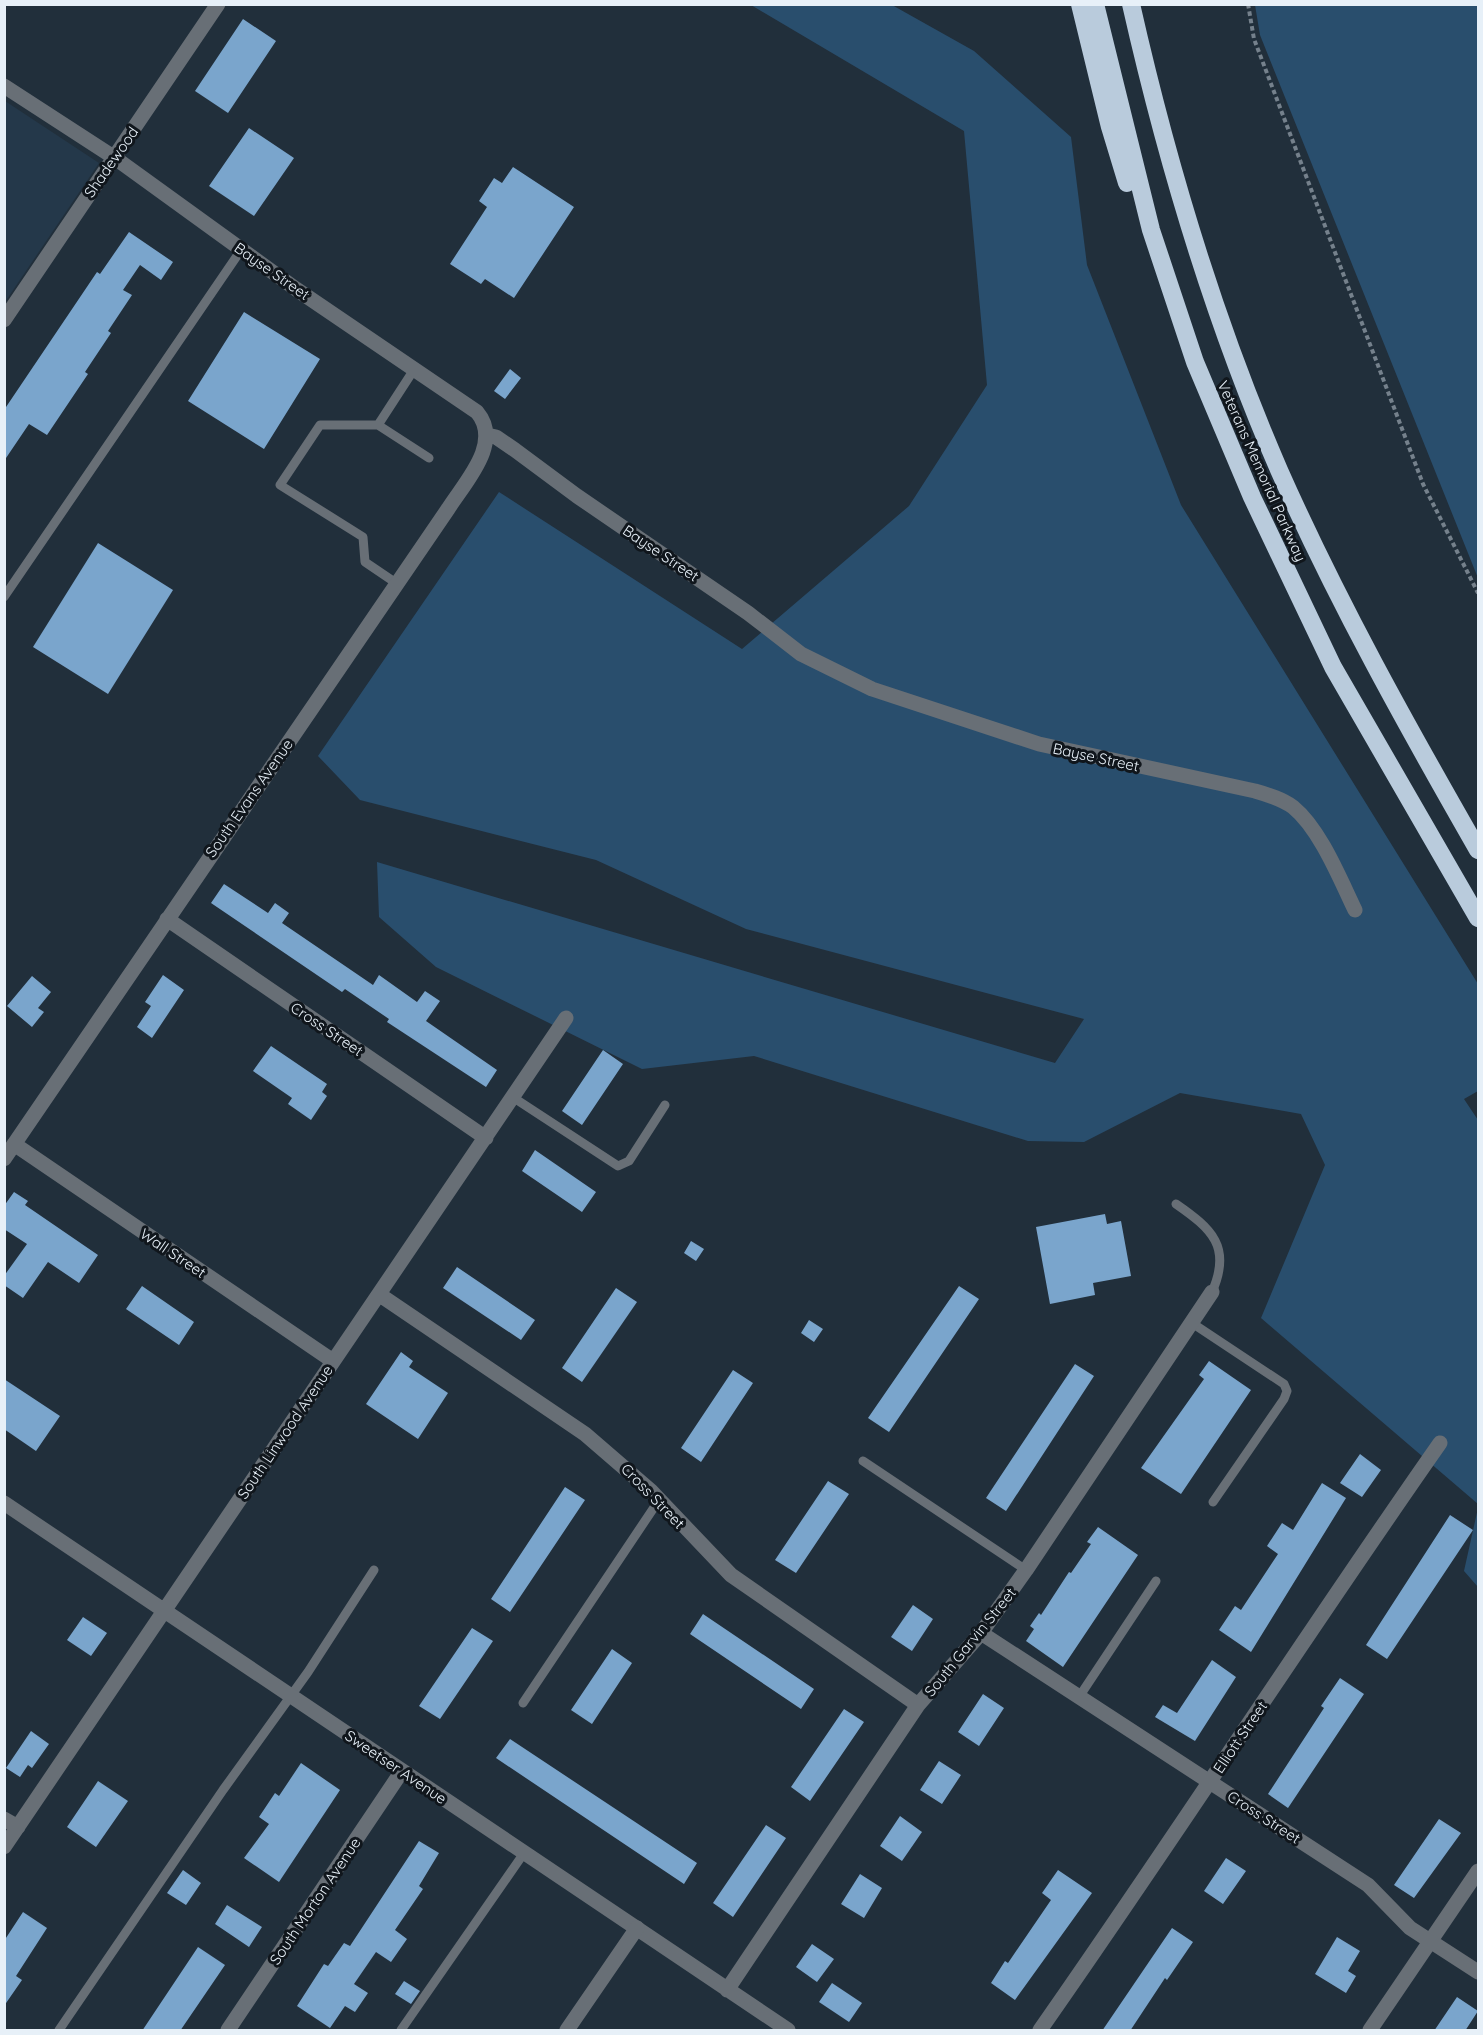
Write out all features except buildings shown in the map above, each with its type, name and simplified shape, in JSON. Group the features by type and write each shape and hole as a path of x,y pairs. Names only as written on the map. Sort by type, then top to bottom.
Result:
{"highway":[{"path":"1080,4 1110,127 1130,190 1151,230"},
{"name":"Veterans Memorial Parkway","path":"1095,4 1151,230 1195,363 1294,590 1334,667 1479,918"},
{"name":"Veterans Memorial Parkway","path":"1131,4 1167,150 1204,274 1278,468 1340,600 1405,723 1479,850"}],"street":[{"name":"Shadewood","path":"4,320 218,4"},
{"name":"Bayse Street","path":"4,86 115,158 241,250 477,412 487,435 496,437 515,450 577,496 748,613 801,654 872,689 973,725 1039,744 1255,790 1280,799 1304,817 1314,831 1355,910"},
{"name":"South Evans Avenue","path":"4,1159 396,583 480,457 487,435"},
{"name":"Cross Street","path":"167,919 486,1138"},
{"name":"South Linwood Avenue","path":"4,1847 11,1823 164,1610 514,1098 566,1018"},
{"name":"Wall Street","path":"14,1144 333,1361"},
{"name":"South Garvin Street","path":"727,1990 918,1705 981,1633 1026,1570 1212,1293"},
{"name":"Cross Street","path":"380,1295 585,1434 614,1457 659,1500 731,1575 918,1705"},
{"name":"Elliott Street","path":"1040,2031 1210,1782 1349,1572 1440,1443"},
{"name":"Sweetser Avenue","path":"4,1503 784,2029"},
{"name":"Cross Street","path":"981,1633 1368,1885 1410,1928 1479,1972"},
{"name":"South Morton Avenue","path":"228,2031 402,1771"},
{"path":"1370,2031 1479,1871"},
{"path":"567,2031 637,1928"}],"lane":[{"path":"4,597 241,250"},
{"path":"378,425 414,368"},
{"path":"396,583 365,562 363,537 280,485 320,425 378,425 429,459"},
{"path":"514,1098 618,1166 629,1161 665,1105"},
{"path":"1176,1204 1203,1223 1222,1258 1212,1293"},
{"path":"1192,1323 1284,1384 1287,1391 1284,1399 1213,1502"},
{"path":"863,1461 1026,1570"},
{"path":"523,1703 659,1500"},
{"path":"59,2031 289,1696 308,1672 374,1570"},
{"path":"1079,1697 1156,1581"},
{"path":"401,2031 524,1853"}],"path":[{"path":"1248,4 1258,49 1423,484 1479,593"}],"shaded area":[{"path":"751,5 892,5 974,51 1071,137 1087,265 1181,505 1478,984 1478,1091 1464,1099 1478,1120 1478,1504 1261,1318 1325,1165 1301,1114 1180,1093 1084,1142 1028,1141 754,1056 642,1069 436,967 379,917 377,862 1055,1063 1084,1019 746,929 596,860 360,800 318,756 499,492 742,649 909,506 987,385 964,131"},
{"path":"1255,5 1478,5 1478,578 1260,35"},
{"path":"5,101 99,163 5,302"},
{"path":"1478,1508 1478,1587 1464,1571"}]}
